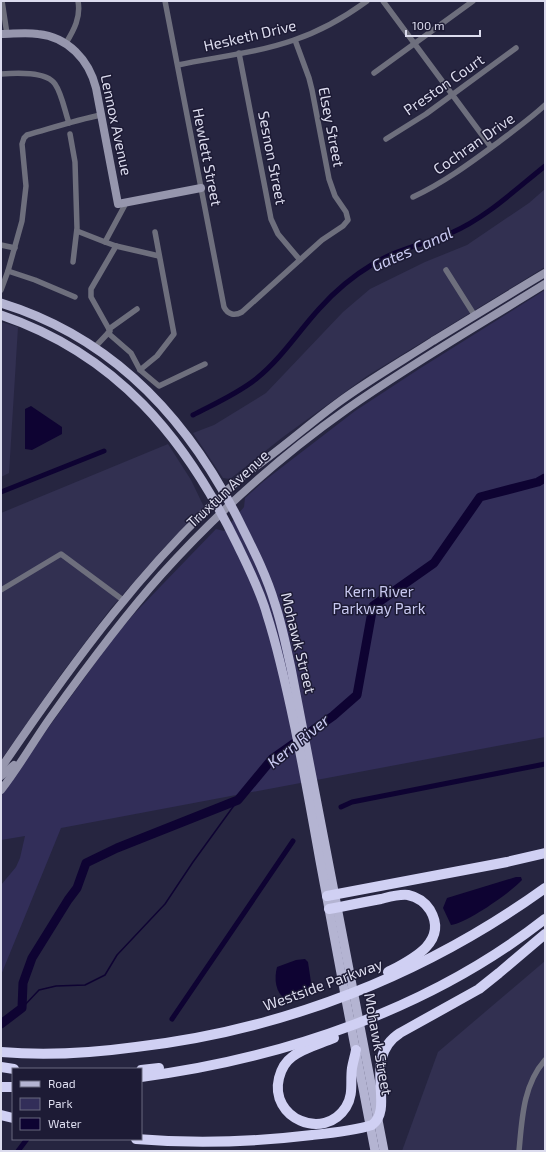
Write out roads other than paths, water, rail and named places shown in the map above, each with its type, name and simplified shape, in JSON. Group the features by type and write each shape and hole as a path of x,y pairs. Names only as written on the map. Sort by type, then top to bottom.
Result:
{"highway":[{"path":"331,895 507,862 545,853"},
{"name":"Westside Parkway","path":"45,1053 90,1052 179,1042 244,1028 286,1016 359,991 425,961 488,926 545,888"},
{"path":"286,1016 336,997 396,968 424,950 430,944 433,936 435,924 431,912 424,902 411,896 401,895 333,908"},
{"path":"358,1043 352,1068 352,1094 346,1108 338,1116 323,1123 309,1123 297,1119 287,1111 279,1095 278,1083 284,1067 292,1057 299,1052 400,1010 437,990 492,956 545,919"},
{"path":"142,1139 192,1142 260,1140 318,1135 374,1123 380,1104 380,1063 384,1050 389,1042 400,1033 483,986 545,934"},
{"path":"142,1077 205,1067 320,1036 364,1020 411,1000 462,974"},
{"path":"1,1047 45,1053"},
{"path":"142,1070 214,1061 268,1051"},
{"path":"1,1052 45,1053"},
{"path":"1,1067 12,1069"},
{"path":"1,1087 12,1087"},
{"path":"1,1115 12,1118"}],"main road":[{"name":"Lennox Avenue","path":"4,34 40,34 51,36 66,43 80,55 90,71 96,88 118,204 126,202"},
{"path":"126,202 201,188"},
{"name":"Truxtun Avenue","path":"1,768 40,710 97,632 123,600 179,538 225,492 246,473 262,463 340,402 383,373 545,272"},
{"name":"Truxtun Avenue","path":"1,790 116,629 161,575 231,503 284,457 346,410 394,378 545,284"},
{"name":"Mohawk Street","path":"1,303 21,309 50,321 95,347 116,362 140,383 185,433 204,459 231,503 265,574 275,604 291,668 309,777 358,1043 374,1123 384,1151"},
{"name":"Mohawk Street","path":"1,314 31,326 64,343 86,356 118,380 137,397 159,421 177,443 200,477 222,513 252,576 266,611 284,674 309,777"},
{"path":"459,337 474,322 475,316"},
{"path":"64,343 89,348 95,347"},
{"path":"159,421 168,421 185,433"},
{"path":"1,776 25,755"},
{"name":"Mohawk Street","path":"358,1043 374,1123 375,1151"}],"street":[{"path":"2,1 4,34"},
{"path":"66,43 75,28 78,13 78,1"},
{"name":"Hewlett Street","path":"165,1 224,307 231,314 239,314 300,260"},
{"name":"Hesketh Drive","path":"178,65 268,48 295,40 329,26 367,1"},
{"path":"383,1 491,147"},
{"path":"374,73 473,1"},
{"name":"Elsey Street","path":"295,40 312,90 329,179 335,196 348,216 346,223 343,226 322,240 300,260"},
{"name":"Preston Court","path":"386,139 420,118 516,48"},
{"name":"Sesnon Street","path":"240,53 271,219 278,234 300,260"},
{"path":"1,74 28,74 45,77 54,83 58,90 69,123"},
{"name":"Cochran Drive","path":"413,197 443,182 545,105"},
{"path":"1,290 22,221 26,186 23,167 22,141 27,135 76,120 101,115"},
{"path":"70,134 74,162 77,230 73,262"},
{"path":"105,242 126,202"},
{"path":"77,230 116,246 160,256"},
{"path":"140,370 157,356 174,334 155,232"},
{"path":"1,245 15,248"},
{"path":"116,246 91,289 91,297 108,331 131,353 140,370 159,386 205,364"},
{"path":"446,270 475,316"},
{"path":"8,271 35,280 75,297"},
{"path":"95,347 108,331 137,310"},
{"path":"1,590 61,554 123,600"},
{"path":"519,1151 523,1109 527,1093 534,1077 545,1060"}],"water":[{"path":"31,406 62,427 62,434 32,450 25,449 25,409"},
{"path":"516,877 521,877 522,880 499,899 467,919 451,925 443,908 447,898"},
{"path":"305,959 308,962 312,989 310,993 286,1000 282,997 276,985 277,967 296,960"}],"waterway":[{"name":"Gates Canal","path":"193,415 233,394 256,379 273,363 337,290 358,274 392,254 441,237 464,227 500,202 545,166"},
{"name":"Gates Canal","path":"1,492 104,451"},
{"name":"Kern River","path":"1,1024 22,1008 23,983 32,958 77,888 86,863 117,848 238,800 272,759 333,716 357,695 373,606 434,563 480,497 538,482 545,478"},
{"path":"341,807 352,802 545,764"},
{"path":"22,1008 39,990 56,986 85,985 105,975 117,955 165,904 193,862 238,800"},
{"path":"172,1019 293,841"},
{"path":"18,1151 26,1140"}],"park label":[{"name":"Kern River Parkway Park","path":"379,600"}]}
